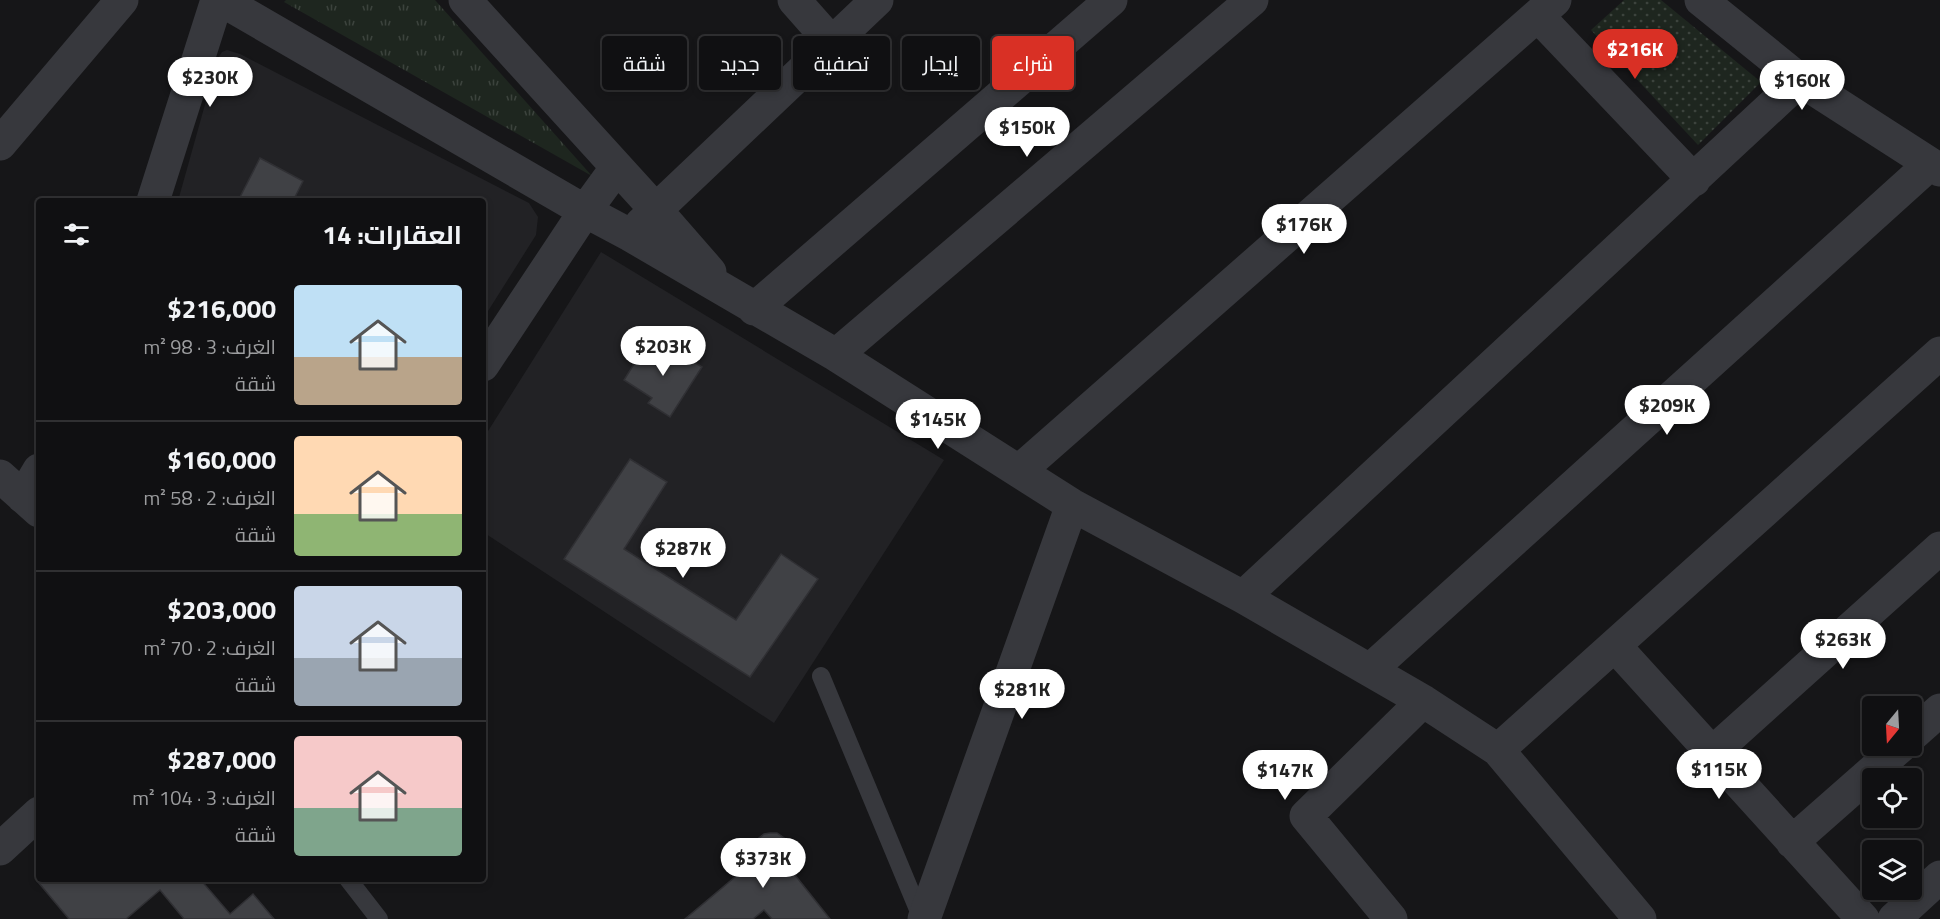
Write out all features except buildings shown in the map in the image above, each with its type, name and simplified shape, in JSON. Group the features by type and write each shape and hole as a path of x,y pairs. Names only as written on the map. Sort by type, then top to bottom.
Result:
{"street":[{"path":"0,144 122,0"},
{"path":"465,0 656,210 726,292"},
{"path":"794,0 826,36"},
{"path":"839,36 878,0"},
{"path":"754,309 1111,0"},
{"path":"836,355 1252,0"},
{"path":"1370,670 1935,167 1800,80 1701,0"},
{"path":"154,198 230,2 585,212 630,234 754,309 836,355 1072,505 1244,597 1422,701 1498,750 1640,919"},
{"path":"1019,471 1547,8 1694,180"},
{"path":"630,234 793,80"},
{"path":"1244,597 1800,80"},
{"path":"486,360 617,167"},
{"path":"1498,750 1940,353"},
{"path":"923,919 1072,505"},
{"path":"1712,753 1940,548"},
{"path":"1615,646 1863,919"},
{"path":"1391,919 1306,816 1422,701"},
{"path":"1922,726 1940,710"},
{"path":"1792,842 1890,756"},
{"path":"0,849 36,816"},
{"path":"1894,919 1940,877"}],"lane":[{"path":"821,675 923,919"},
{"path":"350,882 379,919"}],"shaded area":[{"path":"227,50 240,54 529,203 538,217 536,235 486,314 486,198 179,198 218,58 222,52"},
{"path":"601,252 944,460 774,723 486,534 486,434"}],"green space":[{"path":"286,0 435,0 592,176 284,2"},
{"path":"1624,0 1661,0 1761,82 1698,145 1591,30"}]}
